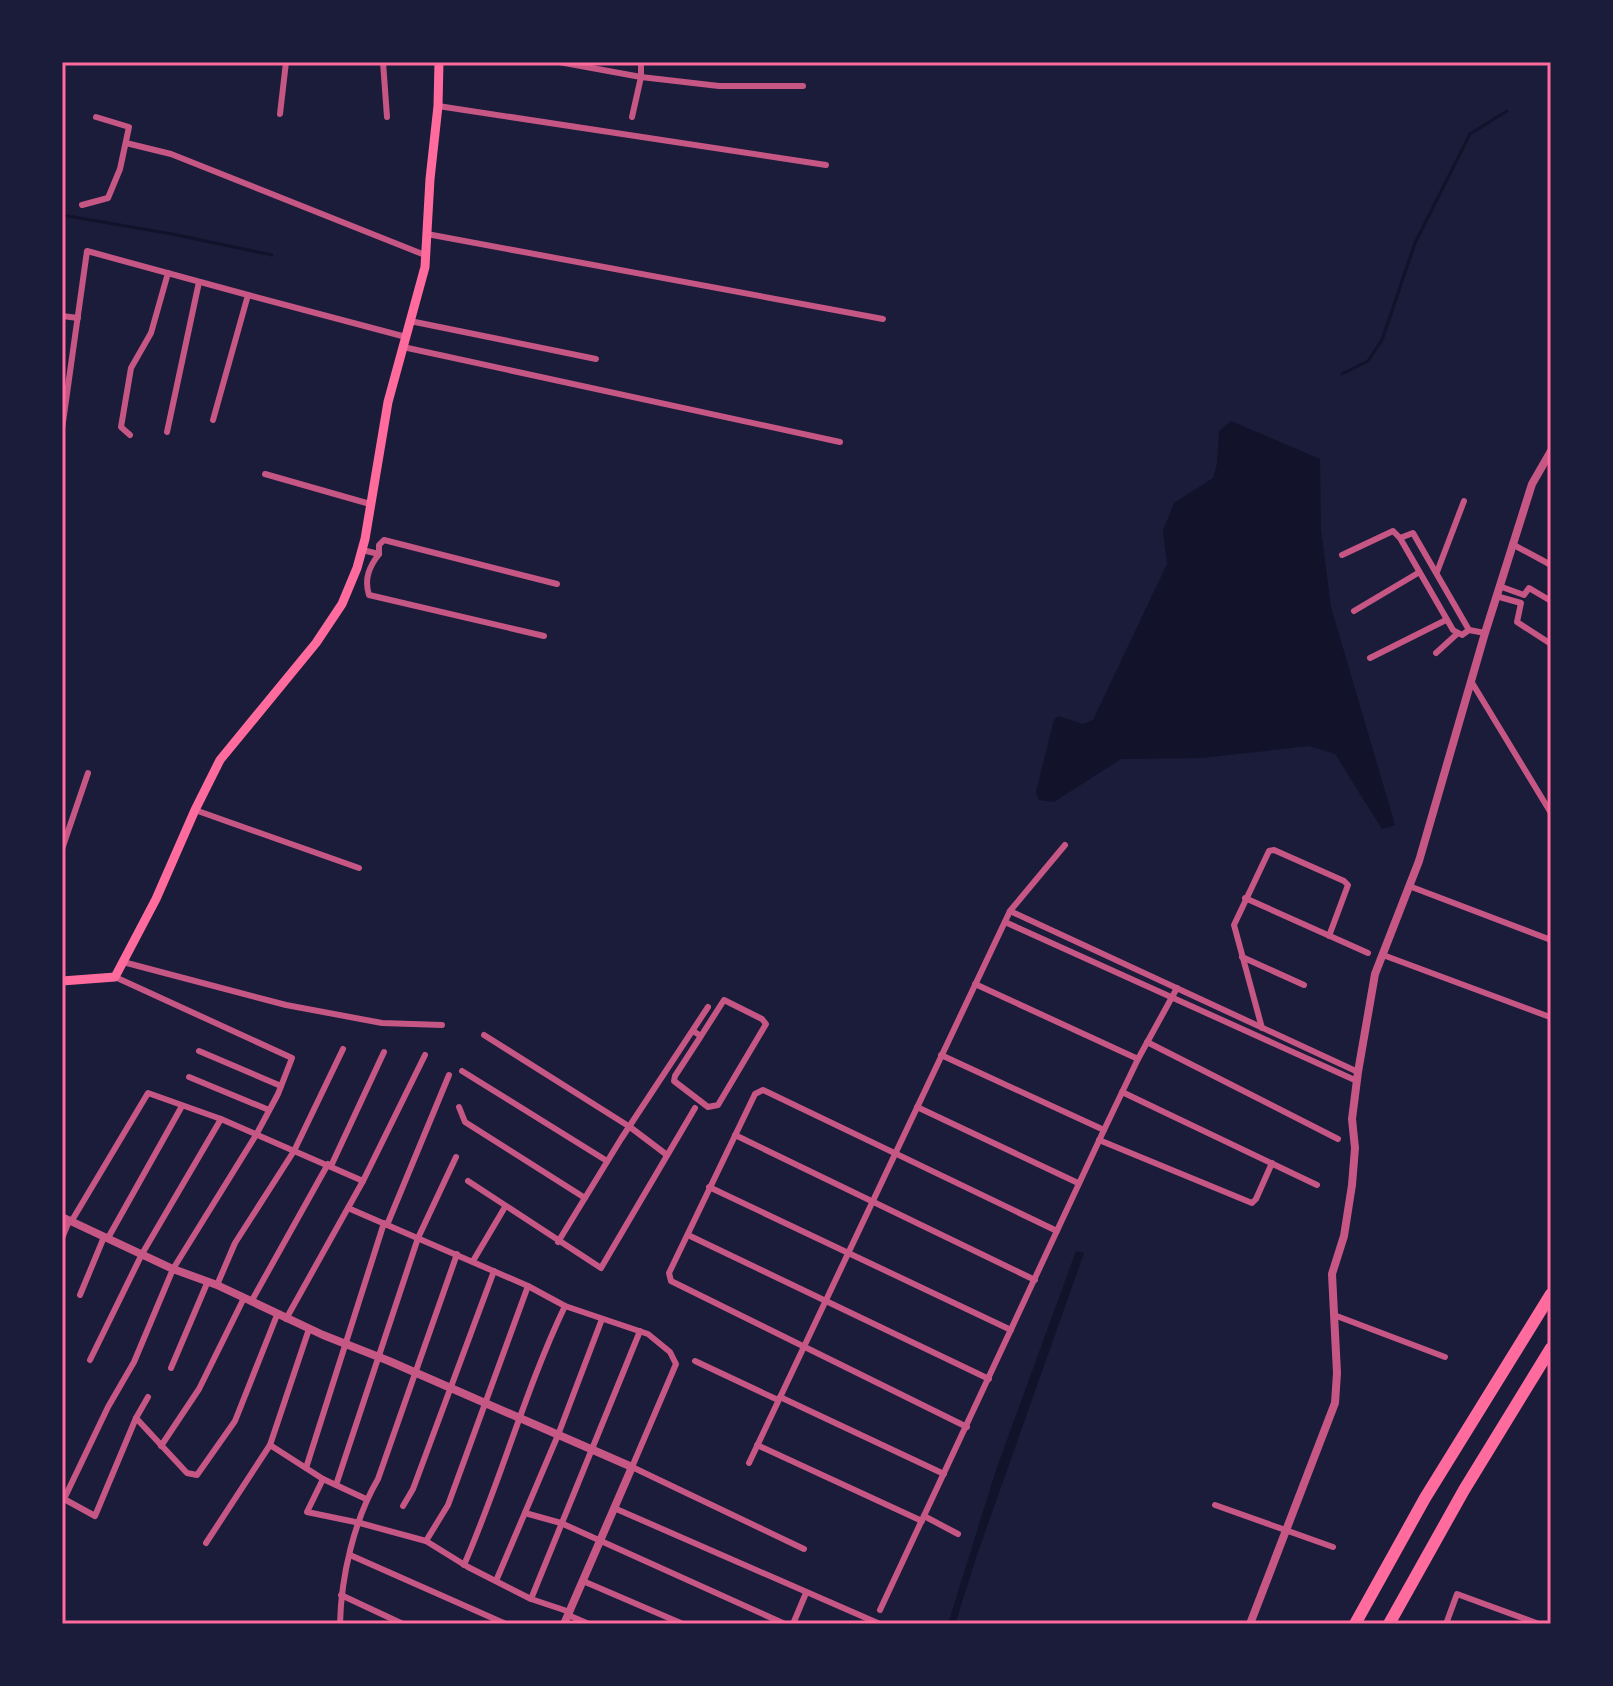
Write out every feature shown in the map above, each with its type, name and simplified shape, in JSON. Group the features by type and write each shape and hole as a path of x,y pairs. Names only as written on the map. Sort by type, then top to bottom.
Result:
{"highway":[{"path":"1355,1624 1440,1472 1551,1294"},
{"path":"1389,1624 1456,1502 1551,1348"}],"main road":[{"path":"62,981 115,977 156,899 220,760 316,643 342,604 362,550 388,402 425,267 439,62"}],"street":[{"path":"280,114 286,62"},
{"path":"383,62 387,117"},
{"path":"559,62 641,77 719,86 803,86"},
{"path":"632,117 641,77 641,62"},
{"path":"438,106 826,165"},
{"path":"82,205 108,198 120,169 129,127 96,117"},
{"path":"126,143 171,154 425,255"},
{"path":"427,234 883,319"},
{"path":"62,429 66,375 87,251 404,342 840,442"},
{"path":"130,435 121,427 131,368 151,333 168,273"},
{"path":"167,432 199,282"},
{"path":"213,420 248,295"},
{"path":"62,316 78,318"},
{"path":"410,321 596,359"},
{"path":"1250,1624 1335,1403 1337,1373 1332,1274 1344,1236 1352,1185 1355,1148 1352,1119 1375,974 1428,832 1496,596 1532,484 1551,451"},
{"path":"265,474 370,504"},
{"path":"1437,572 1464,501"},
{"path":"1342,555 1393,531 1400,538 1446,620 1462,635 1469,630 1485,633"},
{"path":"1400,538 1413,533 1469,630"},
{"path":"544,636 369,595 366,585 370,566 384,540 557,584"},
{"path":"1512,544 1551,565"},
{"path":"362,550 379,554"},
{"path":"1354,611 1418,573"},
{"path":"1499,586 1524,595"},
{"path":"1551,601 1529,588 1521,603 1517,622 1551,644"},
{"path":"1496,596 1521,603"},
{"path":"1370,658 1446,620"},
{"path":"1436,653 1458,633"},
{"path":"1471,681 1551,813"},
{"path":"62,849 88,773"},
{"path":"195,810 359,868"},
{"path":"749,1463 1010,911 1065,845"},
{"path":"1262,1028 1234,925 1269,851 1274,850 1348,885 1329,936"},
{"path":"1409,886 1551,940"},
{"path":"1245,898 1368,953"},
{"path":"1010,911 1262,1028 1357,1077"},
{"path":"1005,922 1357,1077"},
{"path":"1383,955 1550,1017"},
{"path":"1242,957 1304,985"},
{"path":"123,962 286,1005 382,1023 442,1025"},
{"path":"115,977 292,1058 256,1135 173,1269 134,1362 108,1407 64,1499 95,1516 136,1418 148,1397"},
{"path":"975,984 1138,1059"},
{"path":"880,1610 1078,1183 1138,1059 1177,988"},
{"path":"724,1000 766,1024 714,1108 676,1085 675,1076 701,1036 724,1000"},
{"path":"558,1242 708,1007"},
{"path":"693,1031 701,1036"},
{"path":"484,1035 630,1127 667,1155"},
{"path":"1147,1042 1338,1139"},
{"path":"171,1368 212,1283 294,1151 343,1049"},
{"path":"199,1051 281,1086"},
{"path":"680,1051 687,1057"},
{"path":"161,1446 199,1389 329,1165 384,1052"},
{"path":"136,1418 187,1473 197,1475 235,1421 281,1317 363,1181 425,1055"},
{"path":"941,1055 1104,1130"},
{"path":"462,1071 607,1161"},
{"path":"306,1468 386,1224 449,1075"},
{"path":"189,1077 269,1110"},
{"path":"967,1427 671,1281 669,1273 755,1094 763,1090 1057,1231"},
{"path":"1122,1092 1317,1185"},
{"path":"62,1238 68,1220 148,1093 221,1119 363,1181"},
{"path":"80,1295 106,1237 182,1106"},
{"path":"459,1107 465,1122 585,1198"},
{"path":"917,1107 1078,1183"},
{"path":"468,1181 601,1268 695,1108"},
{"path":"90,1360 142,1254 221,1119"},
{"path":"735,1135 1035,1280"},
{"path":"1099,1140 1252,1203 1272,1163"},
{"path":"336,1485 418,1238 456,1157"},
{"path":"709,1187 1011,1330"},
{"path":"473,1261 505,1207"},
{"path":"348,1208 473,1261 565,1306 648,1334 670,1352 676,1364 567,1617"},
{"path":"68,1220 281,1317 592,1449 804,1549"},
{"path":"688,1235 989,1379"},
{"path":"340,1624 342,1582 366,1499 378,1479 457,1254"},
{"path":"403,1506 413,1489 494,1271"},
{"path":"426,1541 448,1505 528,1286"},
{"path":"464,1565 491,1505 520,1419 565,1306"},
{"path":"1334,1315 1445,1357"},
{"path":"496,1581 558,1435 602,1319"},
{"path":"206,1543 270,1445 309,1329"},
{"path":"531,1599 640,1331"},
{"path":"695,1361 944,1474"},
{"path":"270,1445 323,1479 366,1499"},
{"path":"757,1445 958,1534"},
{"path":"323,1479 307,1512 426,1541 464,1565 567,1617 589,1624"},
{"path":"1215,1505 1333,1547"},
{"path":"614,1508 880,1624"},
{"path":"525,1513 561,1524 785,1624"},
{"path":"350,1555 506,1624"},
{"path":"583,1581 683,1624"},
{"path":"793,1624 806,1593"},
{"path":"1446,1624 1457,1594 1539,1624"},
{"path":"341,1595 403,1624"}],"shaded area":[{"path":"1231,421 1320,459 1321,530 1331,607 1395,825 1382,829 1335,754 1309,746 1202,758 1121,759 1054,802 1039,800 1036,792 1054,720 1058,716 1083,724 1093,720 1167,564 1163,531 1174,503 1213,478 1219,431"},
{"path":"1076,1251 1084,1253 955,1624 948,1624 996,1470"}],"waterway":[{"path":"1342,374 1368,361 1382,340 1415,243 1470,134 1507,111"},
{"path":"62,215 272,255"}]}
